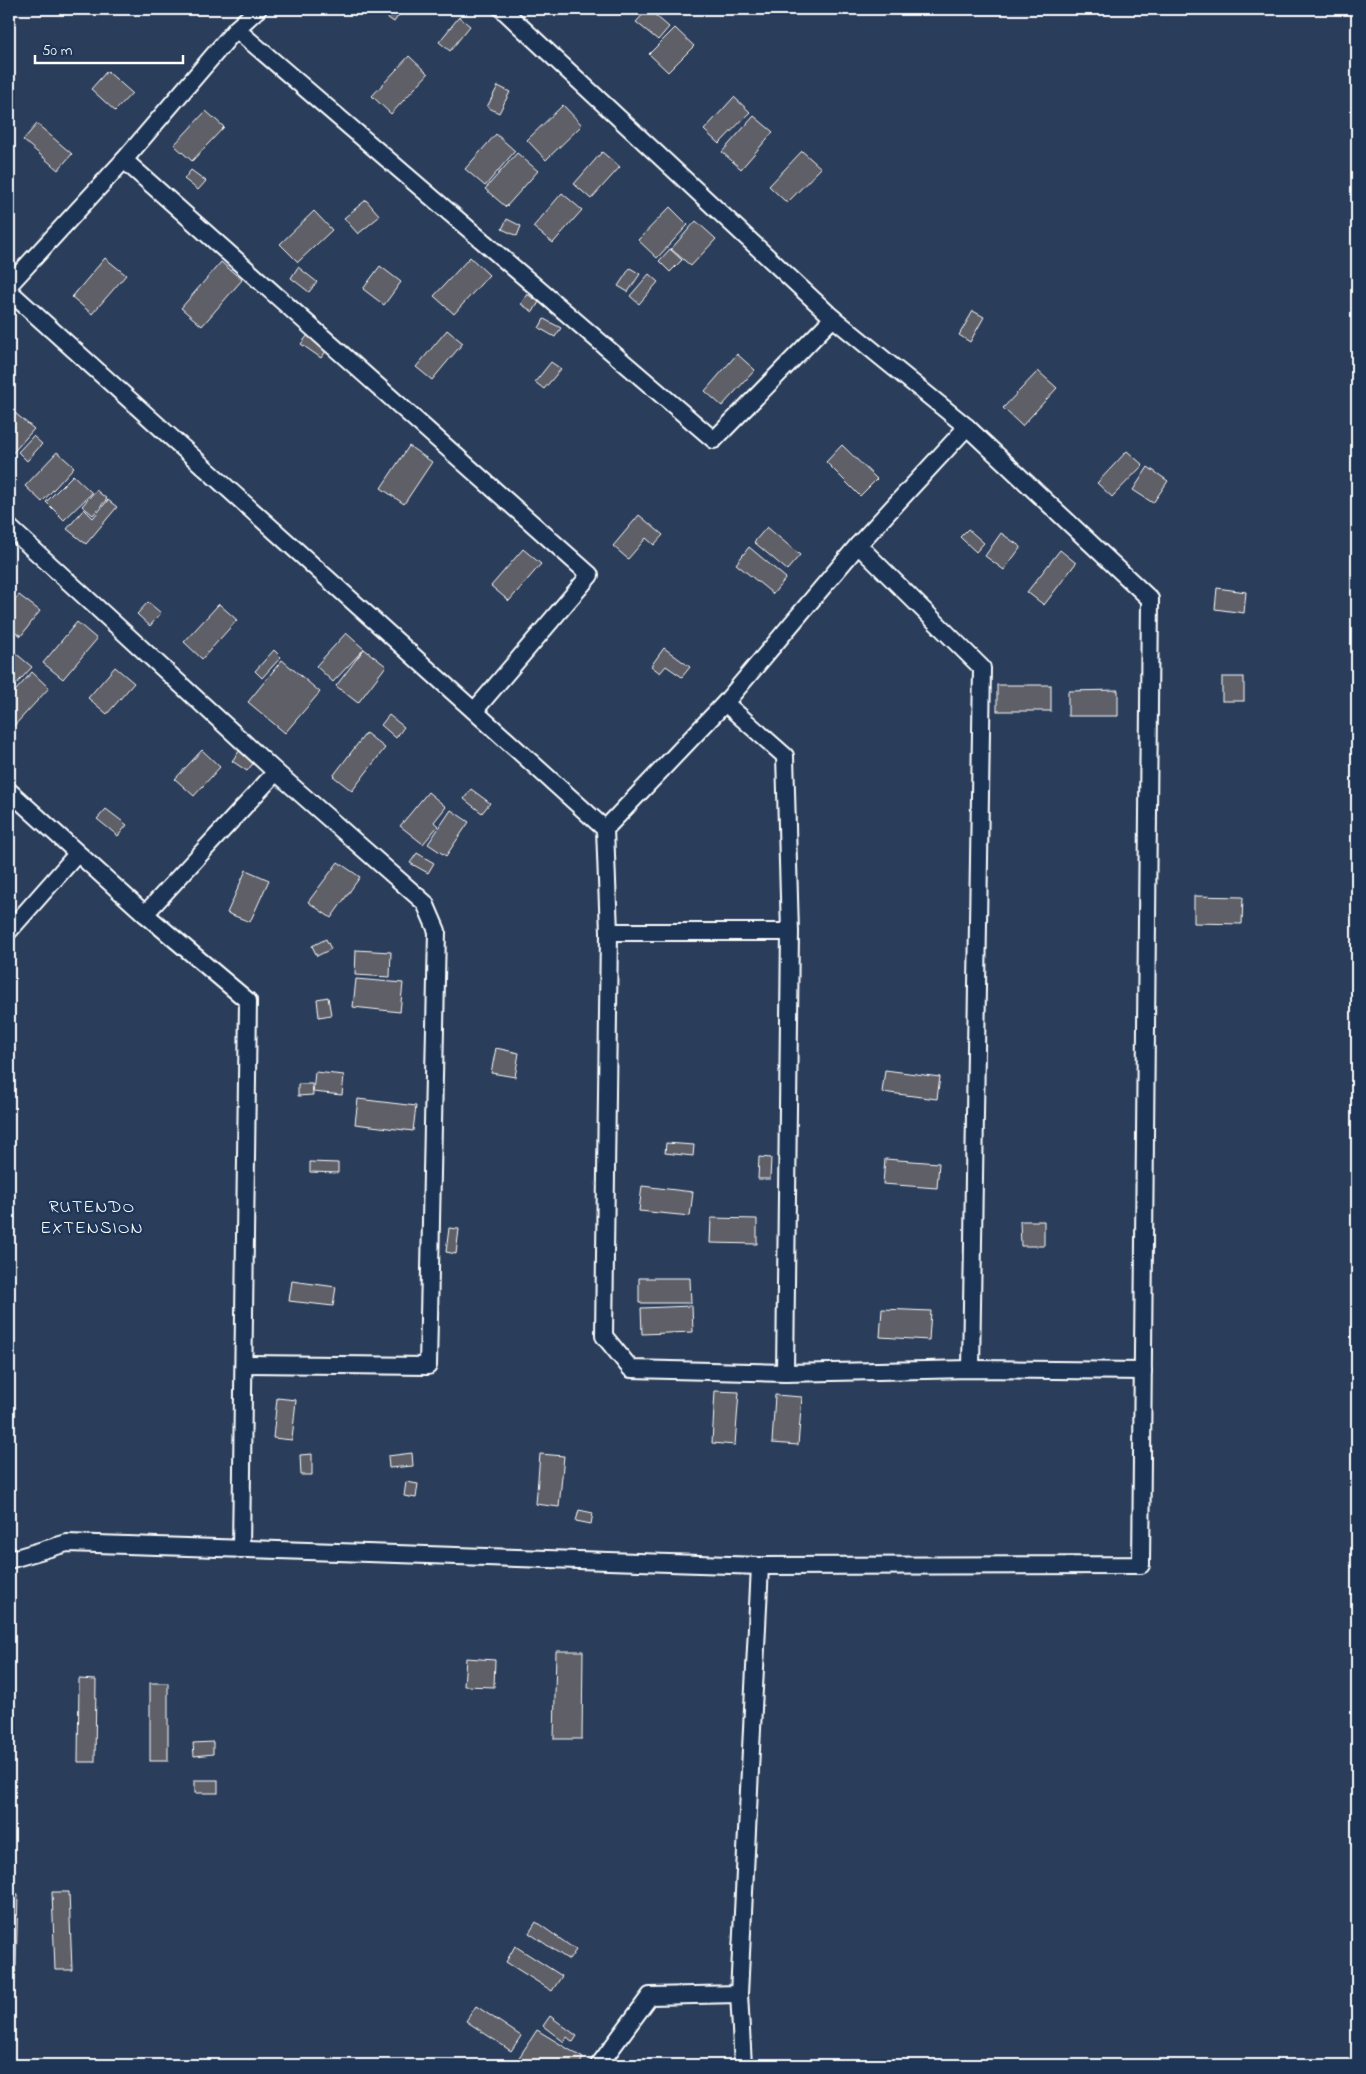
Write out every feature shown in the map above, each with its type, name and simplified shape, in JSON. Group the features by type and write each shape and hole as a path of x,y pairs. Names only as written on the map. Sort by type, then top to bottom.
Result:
{"street":[{"path":"9,285 124,160 236,29 258,9"},
{"path":"9,1560 67,1543 760,1566 1141,1565 1150,598 967,428 833,318 502,9"},
{"path":"236,29 714,440 833,318"},
{"path":"124,160 590,575 475,710"},
{"path":"9,290 605,829 609,932 604,1336 631,1369 785,1373 972,1369 1143,1372"},
{"path":"605,829 725,703 858,545 967,428"},
{"path":"9,527 276,772 425,902 438,931 428,1366 244,1364"},
{"path":"858,545 982,668 972,1369"},
{"path":"725,703 786,756 790,932 785,1373"},
{"path":"145,914 276,772"},
{"path":"9,791 145,914 248,1001 241,1550"},
{"path":"9,931 77,854"},
{"path":"609,932 790,932"},
{"path":"743,2065 739,1994 760,1566"},
{"path":"599,2065 650,1996 739,1994"}],"building":[{"path":"375,9 403,9 394,22"},
{"path":"648,9 669,27 658,40 636,22"},
{"path":"459,17 470,26 450,51 439,42"},
{"path":"675,28 694,46 668,72 649,54"},
{"path":"409,56 428,74 391,114 372,96"},
{"path":"107,71 132,93 115,111 91,89"},
{"path":"498,86 510,92 499,113 487,107"},
{"path":"734,97 750,112 719,144 704,130"},
{"path":"563,105 582,125 546,160 527,140"},
{"path":"206,111 224,127 192,161 174,145"},
{"path":"754,116 773,132 741,169 722,152"},
{"path":"37,124 72,154 58,170 23,140"},
{"path":"496,134 515,151 485,186 465,169"},
{"path":"802,151 821,168 787,203 769,186"},
{"path":"602,152 620,167 591,199 574,184"},
{"path":"517,153 538,171 506,207 485,189"},
{"path":"191,170 206,181 198,190 184,179"},
{"path":"562,193 582,210 553,243 533,227"},
{"path":"366,200 380,216 358,234 344,218"},
{"path":"670,207 688,225 657,258 638,240"},
{"path":"314,211 332,230 298,262 280,244"},
{"path":"507,219 521,226 517,236 502,229"},
{"path":"696,221 716,239 691,266 671,249"},
{"path":"670,249 682,260 670,272 659,261"},
{"path":"470,257 489,275 454,314 434,296"},
{"path":"105,258 126,275 92,314 72,297"},
{"path":"221,262 242,280 202,326 181,308"},
{"path":"380,266 401,282 384,305 363,289"},
{"path":"298,267 317,282 309,292 291,278"},
{"path":"630,268 640,274 628,292 618,286"},
{"path":"649,274 658,282 639,304 630,296"},
{"path":"527,294 539,302 533,312 521,304"},
{"path":"973,311 984,317 970,342 959,335"},
{"path":"544,319 561,328 555,337 539,328"},
{"path":"447,330 463,343 432,380 416,367"},
{"path":"308,335 327,350 321,358 301,344"},
{"path":"737,354 755,370 722,406 705,391"},
{"path":"551,362 561,369 544,389 535,382"},
{"path":"1038,371 1057,388 1022,426 1003,408"},
{"path":"15,413 34,429 9,457 9,420"},
{"path":"33,436 42,444 27,461 18,452"},
{"path":"842,445 877,479 860,496 826,462"},
{"path":"409,446 432,462 404,504 381,488"},
{"path":"1127,451 1143,465 1112,497 1097,483"},
{"path":"57,452 74,467 42,502 25,486"},
{"path":"1148,467 1168,481 1153,503 1133,490"},
{"path":"73,475 92,493 64,520 46,502"},
{"path":"96,490 107,499 93,515 82,506"},
{"path":"108,500 117,507 86,544 67,529 84,509 93,518"},
{"path":"639,515 663,535 654,545 646,538 628,559 613,546"},
{"path":"767,527 800,555 787,570 754,542"},
{"path":"968,529 984,543 976,552 960,537"},
{"path":"1001,533 1021,547 1004,570 985,556"},
{"path":"749,547 786,578 773,594 736,564"},
{"path":"523,549 541,564 509,601 491,586"},
{"path":"1060,550 1076,563 1044,605 1027,592"},
{"path":"1217,588 1246,592 1244,613 1215,609"},
{"path":"19,595 40,611 21,636 9,627 9,608"},
{"path":"148,602 161,613 150,626 137,614"},
{"path":"219,604 237,620 202,659 184,642"},
{"path":"77,622 97,639 63,679 43,663"},
{"path":"346,633 364,649 333,682 316,666"},
{"path":"664,648 690,667 682,677 666,666 660,673 651,666"},
{"path":"364,649 386,666 358,703 336,686"},
{"path":"274,650 281,657 262,678 255,671"},
{"path":"13,651 32,667 9,692 9,656"},
{"path":"282,660 320,692 285,733 248,702"},
{"path":"115,667 134,683 107,714 88,698"},
{"path":"32,672 49,688 13,727 9,723 9,698"},
{"path":"1222,677 1244,677 1244,701 1222,701"},
{"path":"997,685 1051,685 1051,711 997,711"},
{"path":"1118,690 1118,716 1068,716 1068,691"},
{"path":"389,715 404,727 396,738 381,725"},
{"path":"366,733 385,748 352,791 333,776"},
{"path":"202,750 220,767 194,796 175,779"},
{"path":"240,750 255,761 247,771 232,761"},
{"path":"471,789 490,803 482,813 464,799"},
{"path":"428,792 446,807 434,822 438,826 423,844 400,826"},
{"path":"106,809 127,825 118,836 97,819"},
{"path":"451,810 469,822 446,856 428,844"},
{"path":"417,853 434,863 428,873 410,863"},
{"path":"338,862 360,877 331,918 308,902"},
{"path":"246,870 269,880 250,922 227,913"},
{"path":"1194,896 1243,897 1242,924 1194,923"},
{"path":"326,939 331,949 317,956 312,946"},
{"path":"356,950 391,952 390,977 355,975"},
{"path":"356,979 403,983 400,1012 353,1007"},
{"path":"328,997 331,1015 319,1017 317,999"},
{"path":"496,1048 519,1053 515,1077 491,1073"},
{"path":"885,1070 940,1077 937,1099 882,1092"},
{"path":"315,1072 344,1075 342,1095 313,1092"},
{"path":"298,1084 312,1084 313,1095 298,1096"},
{"path":"358,1099 416,1106 413,1131 355,1124"},
{"path":"666,1143 694,1145 693,1156 665,1153"},
{"path":"759,1157 771,1158 770,1179 758,1179"},
{"path":"885,1159 939,1163 937,1188 883,1184"},
{"path":"310,1162 338,1163 338,1173 310,1172"},
{"path":"642,1186 693,1192 690,1216 639,1211"},
{"path":"711,1218 757,1219 757,1244 710,1243"},
{"path":"1020,1221 1044,1221 1044,1246 1021,1246"},
{"path":"449,1228 459,1229 456,1254 446,1252"},
{"path":"639,1278 690,1278 691,1303 639,1303"},
{"path":"292,1281 336,1287 333,1306 289,1301"},
{"path":"692,1306 693,1332 642,1334 641,1308"},
{"path":"882,1309 931,1311 929,1340 880,1337"},
{"path":"715,1391 739,1392 735,1445 712,1443"},
{"path":"775,1395 802,1397 798,1445 772,1443"},
{"path":"277,1398 296,1400 292,1440 273,1438"},
{"path":"412,1453 413,1466 389,1468 388,1456"},
{"path":"312,1454 312,1475 301,1475 300,1455"},
{"path":"540,1454 564,1456 559,1507 536,1504"},
{"path":"406,1482 418,1484 416,1498 404,1496"},
{"path":"579,1510 593,1513 591,1524 576,1521"},
{"path":"556,1651 583,1651 582,1739 554,1739"},
{"path":"466,1658 495,1660 494,1687 464,1686"},
{"path":"79,1679 96,1680 95,1762 78,1762"},
{"path":"150,1683 168,1683 168,1761 150,1761"},
{"path":"213,1742 213,1754 194,1756 193,1743"},
{"path":"195,1780 218,1780 218,1793 195,1793"},
{"path":"52,1892 69,1892 72,1970 55,1970"},
{"path":"9,1894 18,1894 16,1966 9,1966"},
{"path":"536,1922 576,1950 569,1960 529,1933"},
{"path":"515,1946 562,1976 552,1991 506,1962"},
{"path":"476,2006 521,2036 511,2051 466,2021"},
{"path":"550,2016 577,2036 573,2042 567,2037 564,2042 543,2026"},
{"path":"537,2030 583,2058 579,2065 528,2065 518,2059"}],"district":[{"name":"RUTENDO EXTENSION","path":"92,1218"}]}
